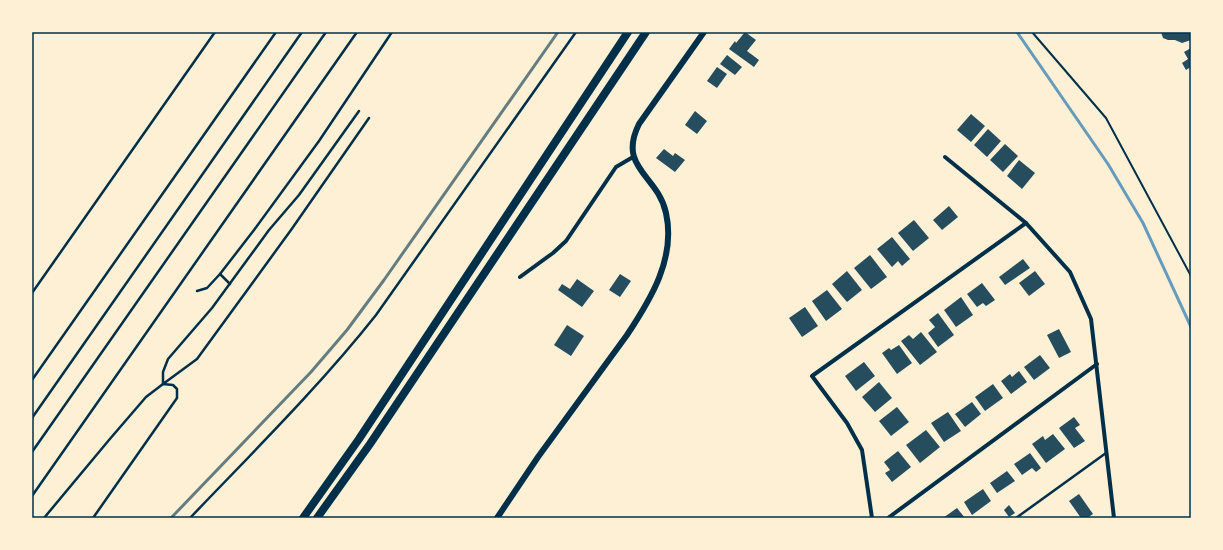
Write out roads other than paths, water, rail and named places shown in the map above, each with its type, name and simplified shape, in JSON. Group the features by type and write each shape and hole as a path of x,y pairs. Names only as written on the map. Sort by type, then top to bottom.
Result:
{"highway":[{"path":"303,518 359,439 628,32"},
{"path":"317,518 370,444 646,32"}],"street":[{"path":"497,518 538,457 638,319 657,284 662,272 668,248 666,212 660,197 633,157 632,146 634,135 639,124 704,32"},
{"path":"520,277 566,241 616,167 633,157"},
{"path":"945,157 1026,223 1070,272 1091,319 1114,518"},
{"path":"872,518 862,450 847,423 812,376 1026,223"},
{"path":"888,518 1097,364"}],"lane":[{"path":"32,293 215,32"},
{"path":"32,380 276,32"},
{"path":"32,418 302,32"},
{"path":"32,452 326,32"},
{"path":"32,496 357,32"},
{"path":"197,291 207,288 220,274 254,230 318,141 392,32"},
{"path":"190,518 321,381 376,315 576,32"},
{"path":"163,384 163,372 168,359 212,308 268,230 299,195 359,111"},
{"path":"44,518 146,397 197,359 291,230 369,118"},
{"path":"220,274 230,284"},
{"path":"93,518 177,398 177,389 173,384 163,384"},
{"path":"1016,518 1107,453"}],"waterway":[{"path":"1017,32 1108,164 1143,223 1191,327"}],"railway":[{"path":"171,518 311,372 347,330 384,280 558,32"}]}
